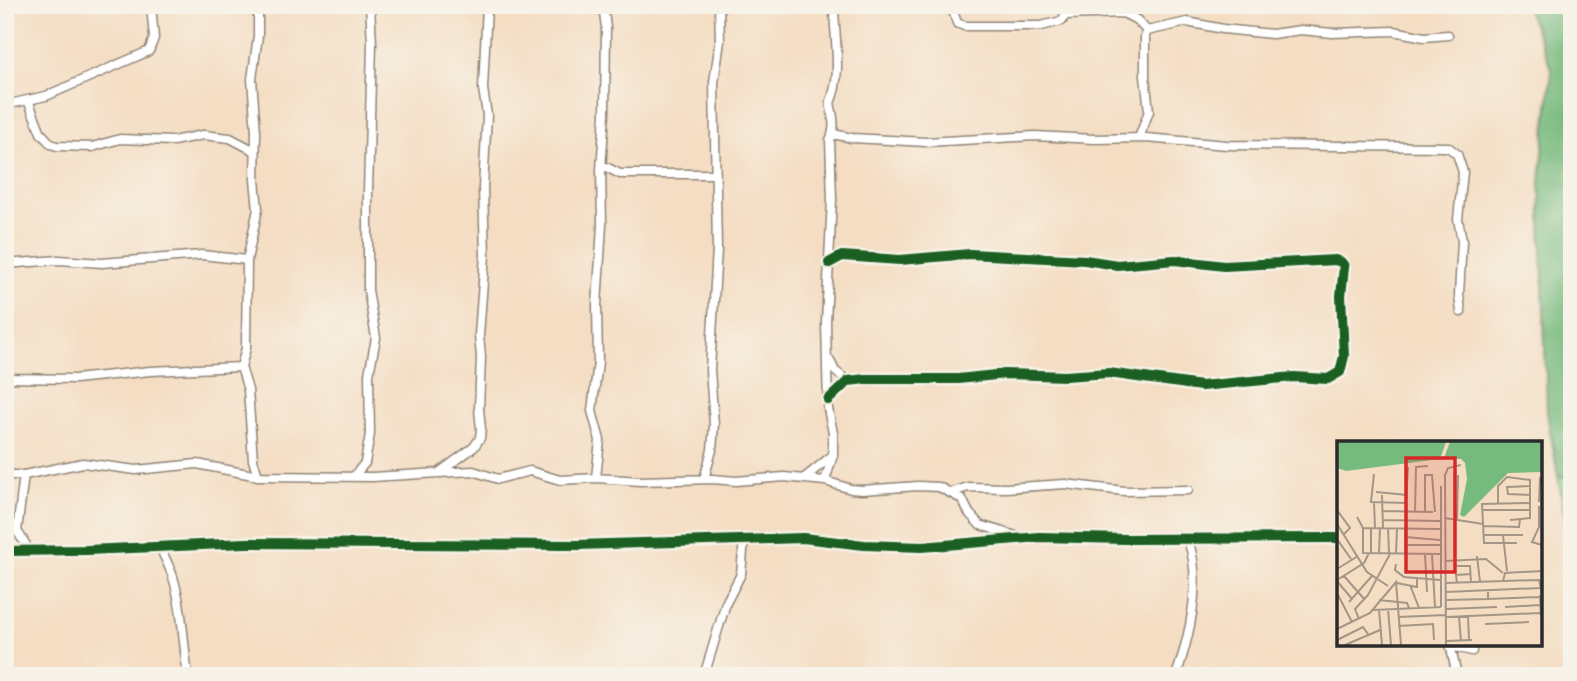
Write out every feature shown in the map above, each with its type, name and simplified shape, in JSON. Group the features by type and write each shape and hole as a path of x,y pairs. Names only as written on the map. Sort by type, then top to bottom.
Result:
{"street":[{"path":"5,106 46,96 149,51 154,38 152,5"},
{"path":"258,5 258,36 252,79 258,209 247,260 246,348 242,367 250,403 253,460 258,476"},
{"path":"353,477 365,463 370,434 369,374 376,338 368,290 372,44 370,5"},
{"path":"438,474 474,447 480,438 481,429 479,326 485,255 483,188 487,115 483,89 487,5"},
{"path":"596,478 600,440 592,411 598,362 597,304 602,225 601,165 605,114 606,28 603,5"},
{"path":"704,479 712,450 714,425 710,370 716,249 714,82 720,41 719,5"},
{"path":"825,481 833,455 828,400 826,322 831,246 830,140 833,134 833,117 830,103 836,74 834,5"},
{"path":"951,5 957,23 964,26 1041,26 1062,21 1066,10 1123,13 1137,20 1147,31"},
{"path":"1147,31 1187,22 1272,34 1301,30 1332,33 1394,31 1424,37 1448,35"},
{"path":"1139,138 1149,111 1145,76 1147,31"},
{"path":"28,100 41,133 51,144 57,146 92,147 120,139 173,141 203,135 239,142 255,151"},
{"path":"239,142 256,132"},
{"path":"833,134 852,138 926,142 1035,136 1139,138 1227,145 1438,146 1453,149 1462,162 1463,172 1458,219 1462,241 1459,295 1461,312"},
{"path":"601,165 620,174 714,174"},
{"path":"831,246 842,256"},
{"path":"828,400 848,381 893,378 958,379 1005,374 1065,376 1109,373 1192,386 1294,377 1328,379 1340,372 1343,366 1341,296 1344,266 1335,260 1224,266 1175,260 1117,265 1086,260 970,254 900,260 842,256 829,263"},
{"path":"5,264 59,260 102,263 202,255 247,260"},
{"path":"828,359 835,371 848,381"},
{"path":"5,378 75,379 150,371 242,367"},
{"path":"803,479 833,455"},
{"path":"244,474 253,460"},
{"path":"5,475 24,475 83,463 136,470 197,464 258,476 372,477 473,471 498,479 530,471 560,481 596,478 736,481 784,477 825,481 862,490 939,487 962,499 969,513 980,525 1019,537"},
{"path":"365,463 372,477"},
{"path":"24,475 17,531 30,551"},
{"path":"953,492 968,486 1006,488 1065,484 1124,491 1188,490"},
{"path":"993,541 998,530"},
{"path":"5,551 246,543 564,545 803,537 864,545 922,547 1019,537 1188,540 1337,538"},
{"path":"704,676 726,603 741,574 744,540"},
{"path":"1176,676 1184,653 1194,590 1194,561 1188,540"},
{"path":"159,547 173,577 182,619 188,676"},
{"path":"1450,646 1457,676"},
{"path":"1454,646 1472,650"}],"green space":[{"path":"1525,5 1572,5 1572,478 1558,476 1547,413 1540,181 1552,69"},
{"path":"1558,476 1572,478 1572,529 1567,528"}],"cycle path":[{"path":"828,400 848,381 866,379 958,379 1005,374 1065,376 1109,373 1201,386 1294,377 1328,379 1340,372 1344,356 1341,296 1344,266 1335,260 1224,266 1175,260 1117,265 1085,260 970,254 900,260 842,256 829,263"},
{"path":"5,551 246,543 577,545 803,538 864,545 922,547 1039,537 1337,538"}]}
